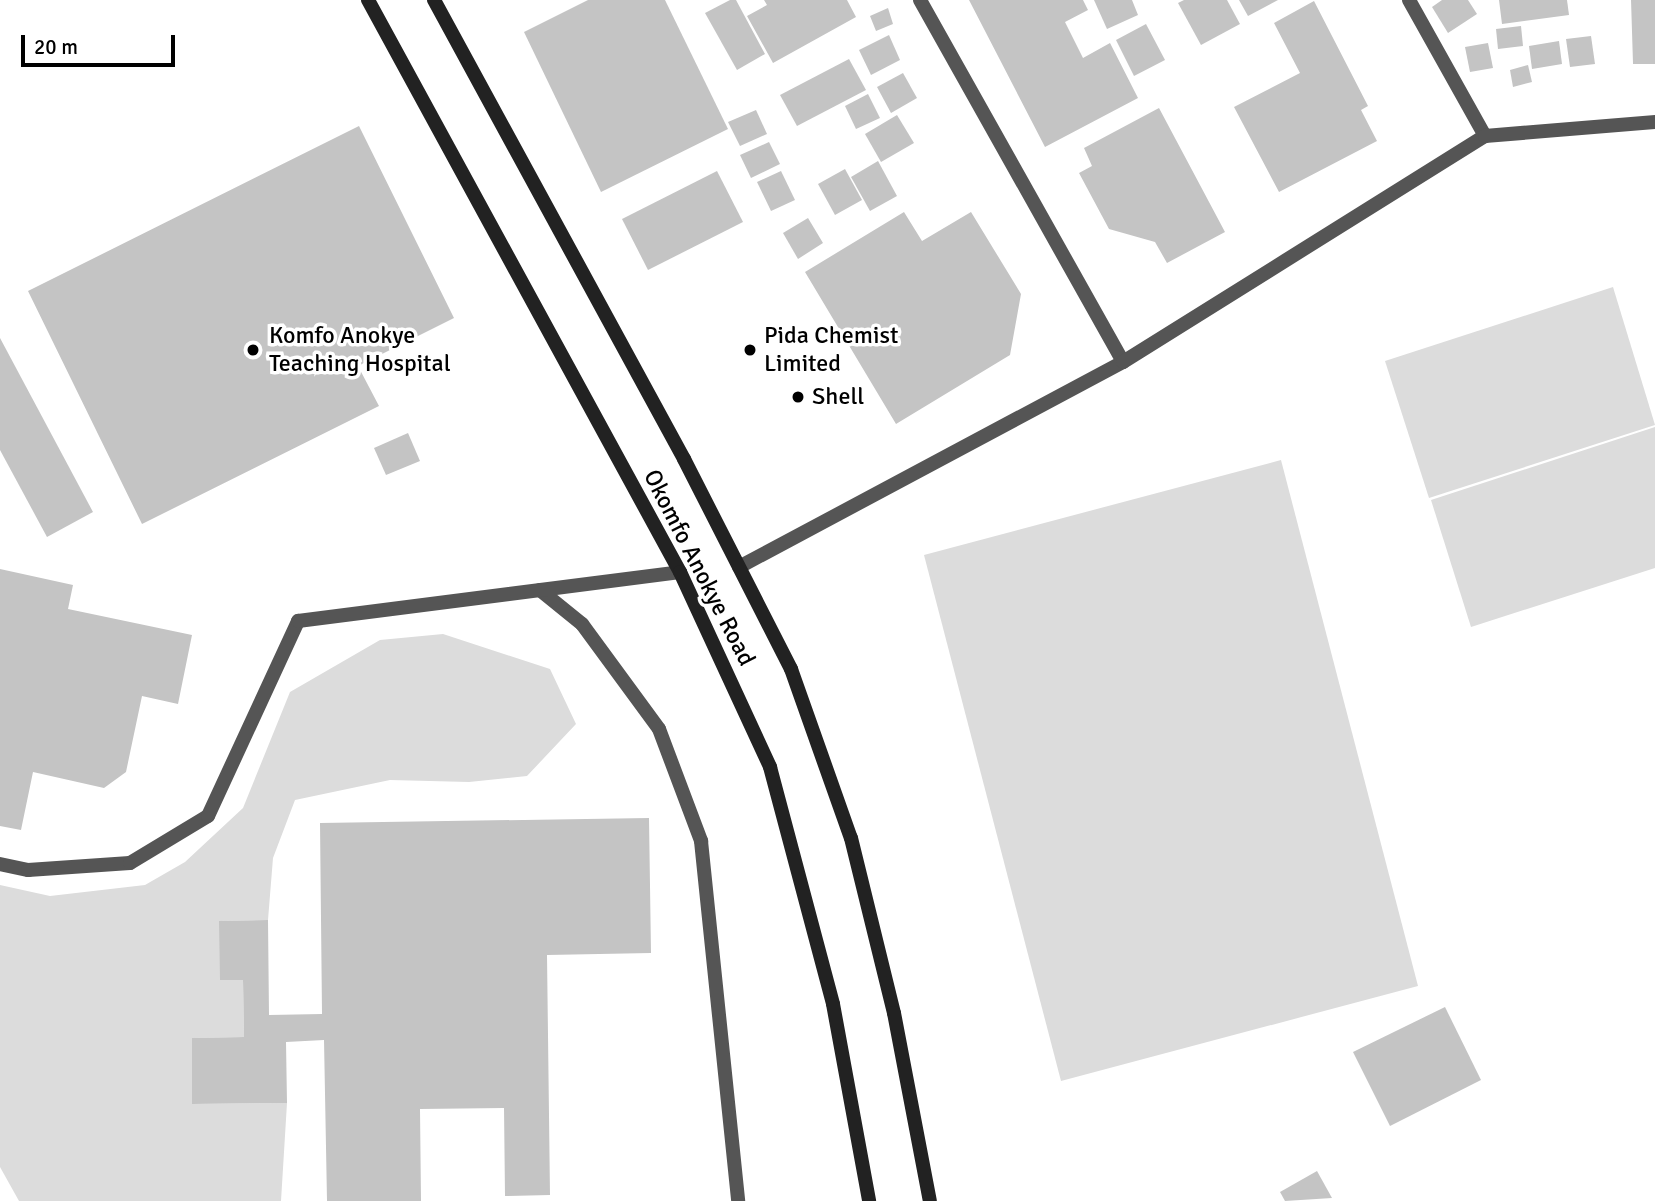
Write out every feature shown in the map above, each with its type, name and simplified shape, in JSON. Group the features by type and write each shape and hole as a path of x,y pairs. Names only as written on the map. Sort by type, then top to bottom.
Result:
{"main road":[{"name":"Okomfo Anokye Road","path":"368,0 680,572 770,767 833,1004 869,1201"},
{"name":"Okomfo Anokye Road","path":"434,0 739,567 791,669 851,838 894,1013 930,1201"}],"street":[{"path":"920,0 1123,362"},
{"path":"1409,0 1485,136"},
{"path":"739,567 1123,362 1485,136 1655,122"},
{"path":"0,864 28,870 130,863 208,816 298,621 680,572"},
{"path":"540,590 582,624 659,729 701,841 738,1201"}],"shaded area":[{"path":"1613,287 1655,425 1429,498 1385,361"},
{"path":"1655,427 1655,568 1471,627 1431,500"},
{"path":"1281,460 1418,986 1061,1081 924,555"},
{"path":"443,634 550,669 576,724 527,776 469,782 390,780 295,800 273,858 268,920 220,921 220,980 243,980 244,1037 192,1038 192,1104 287,1103 281,1201 19,1201 0,1167 0,885 50,896 145,885 185,862 243,808 290,692 380,640"}],"building":[{"path":"588,0 665,0 728,129 601,192 524,32"},
{"path":"730,0 736,0 765,54 737,70 705,13"},
{"path":"764,0 847,0 856,17 773,63 747,16 767,5"},
{"path":"969,0 1083,0 1088,10 1065,22 1083,58 1110,43 1138,98 1045,147"},
{"path":"1094,0 1132,0 1138,15 1107,29"},
{"path":"1184,0 1227,0 1240,24 1201,45 1178,3"},
{"path":"1239,0 1278,0 1248,16"},
{"path":"1442,0 1468,0 1477,14 1448,33 1432,7"},
{"path":"1499,0 1567,0 1569,15 1502,24"},
{"path":"1631,0 1655,0 1655,64 1633,64"},
{"path":"1314,1 1368,106 1361,110 1377,141 1279,192 1234,107 1300,73 1274,23"},
{"path":"888,8 893,24 876,31 870,16"},
{"path":"1146,24 1165,60 1134,76 1116,40"},
{"path":"1521,26 1523,46 1498,49 1496,29"},
{"path":"889,35 900,60 871,75 859,50"},
{"path":"1591,36 1595,64 1570,67 1566,39"},
{"path":"1559,41 1562,64 1532,69 1529,46"},
{"path":"1488,43 1493,68 1470,72 1465,47"},
{"path":"849,59 866,90 797,126 780,95"},
{"path":"1528,65 1532,82 1513,87 1510,70"},
{"path":"903,73 917,98 891,113 877,87"},
{"path":"868,94 880,118 856,129 845,106"},
{"path":"1159,108 1225,232 1167,263 1155,242 1109,229 1079,173 1092,166 1084,148"},
{"path":"756,110 767,134 740,146 728,122"},
{"path":"897,115 914,143 881,162 865,134"},
{"path":"359,126 454,318 358,366 379,406 142,524 28,291"},
{"path":"769,142 780,164 751,178 740,155"},
{"path":"878,161 897,196 870,211 851,177"},
{"path":"845,169 862,200 835,215 818,184"},
{"path":"717,171 743,222 648,270 622,219"},
{"path":"781,171 795,200 771,211 757,182"},
{"path":"904,212 922,241 971,212 1021,294 1010,355 896,424 805,272"},
{"path":"808,218 823,243 798,259 783,233"},
{"path":"0,338 93,512 47,537 0,450"},
{"path":"408,433 420,461 386,475 374,448"},
{"path":"0,569 73,585 68,609 192,635 178,704 142,696 126,772 104,788 33,772 21,830 0,826"},
{"path":"649,818 651,953 547,955 550,1195 505,1196 504,1108 420,1109 421,1201 327,1201 324,1040 286,1042 287,1103 192,1104 192,1038 244,1037 243,980 220,980 219,921 268,920 269,1015 322,1014 320,823"},
{"path":"1445,1007 1481,1080 1390,1126 1353,1052"},
{"path":"1317,1171 1332,1198 1285,1201 1280,1192"}],"place":[{"name":"Komfo Anokye Teaching Hospital","path":"253,350"},
{"name":"Pida Chemist Limited","path":"750,350"},
{"name":"Shell","path":"798,397"}]}
